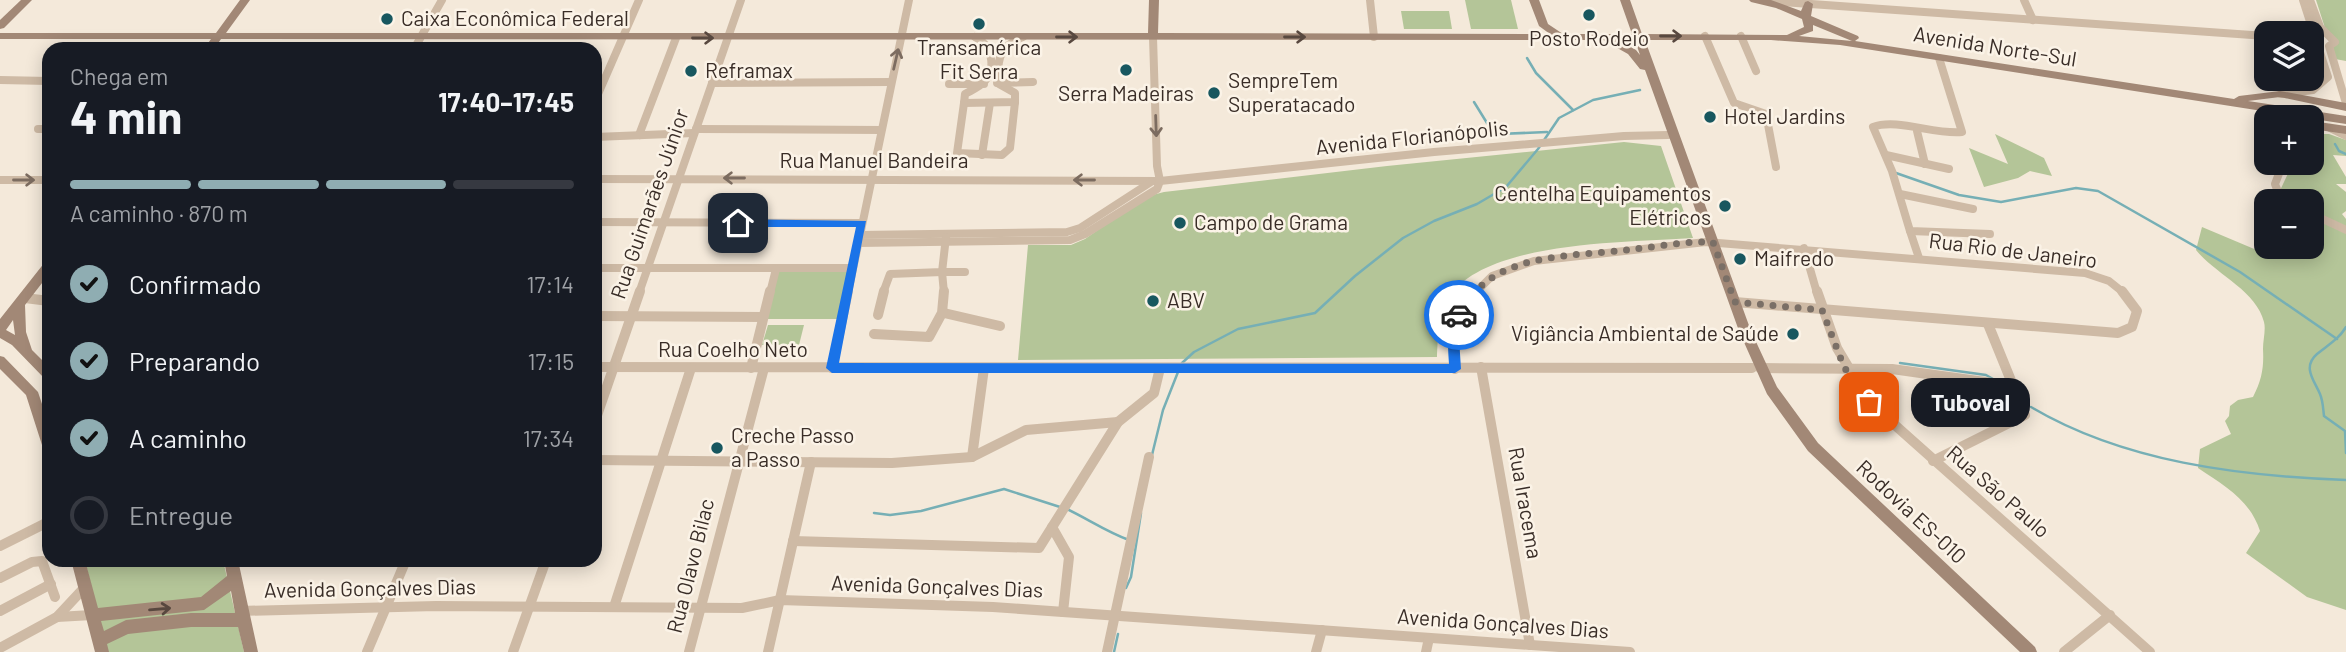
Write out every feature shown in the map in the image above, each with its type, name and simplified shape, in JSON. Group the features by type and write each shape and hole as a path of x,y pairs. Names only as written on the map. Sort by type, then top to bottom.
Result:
{"main road":[{"path":"0,26 27,0"},
{"path":"214,42 245,0"},
{"path":"1153,37 1154,0"},
{"path":"1534,0 1538,14 1549,31 1570,36"},
{"path":"1538,14 1545,0"},
{"path":"1618,0 1627,22 1635,31"},
{"name":"Rodovia ES-010","path":"1625,0 1666,107 1709,242 1735,302 1756,368 1792,421 1824,459 2030,652"},
{"name":"Avenida Norte-Sul","path":"1754,0 1769,1 1861,40 2239,99 2259,105"},
{"path":"1771,37 1810,29 1805,13 1808,4"},
{"name":"Avenida Norte-Sul","path":"0,36 1374,37 1599,36 1635,31 1840,42 2254,106"},
{"name":"Rodovia ES-010","path":"1599,36 1622,45 1640,60 1756,368 1782,419 1813,457 2018,652"},
{"path":"2271,105 2280,94 2346,105"},
{"path":"2324,115 2346,118"},
{"path":"2324,128 2346,130"},
{"path":"42,275 0,330 16,341 42,367"},
{"path":"22,302 20,332 27,354"},
{"path":"0,361 32,392 42,423"},
{"path":"80,567 101,647 126,627 242,615"},
{"path":"232,567 251,652"},
{"path":"92,615 204,603 235,579"}],"street":[{"path":"418,42 442,0"},
{"path":"602,84 639,0"},
{"name":"Rua Guimarães Júnior","path":"602,401 741,0"},
{"path":"832,368 909,0"},
{"path":"1370,0 1374,37"},
{"path":"2024,0 2033,20"},
{"path":"2303,0 2310,21"},
{"path":"2310,0 2320,27 2335,42 2329,46"},
{"path":"1769,1 2254,35"},
{"path":"1706,36 1734,103 1766,114 1776,167"},
{"path":"1741,36 1756,71"},
{"path":"975,37 986,43 991,52 986,84"},
{"path":"997,83 1003,48 1012,40 1025,37"},
{"path":"859,239 1070,240 1086,234 1109,213 1157,189 1153,37"},
{"path":"639,135 676,38"},
{"path":"2324,43 2329,46 2346,105"},
{"path":"1919,258 1900,194 1873,127 1875,123 1881,123 1917,131 1958,134 1963,130 1939,58"},
{"path":"2324,65 2328,77 2324,82"},
{"path":"0,80 42,81"},
{"path":"712,83 891,82"},
{"path":"997,83 1034,82"},
{"path":"986,84 965,94 956,151 960,155 1002,155 1010,148 1015,93 997,83"},
{"path":"949,84 986,84"},
{"path":"2280,94 2305,91"},
{"path":"964,103 1015,102"},
{"path":"982,155 990,103"},
{"path":"2324,129 2346,136"},
{"path":"602,137 695,131 881,130"},
{"path":"1917,131 1925,164"},
{"name":"Avenida Florianópolis","path":"1157,181 1461,150 1624,136 1668,135"},
{"path":"1886,155 1949,169"},
{"name":"Rua Manuel Bandeira","path":"602,179 1157,181"},
{"path":"0,180 42,180"},
{"path":"1900,194 1973,209"},
{"path":"2324,220 2346,230"},
{"path":"602,222 862,223"},
{"path":"1910,231 1990,234"},
{"path":"874,334 929,337 944,313 942,272 946,239"},
{"name":"Rua Rio de Janeiro","path":"1455,369 1453,338 1459,316 1478,287 1492,276 1534,261 1709,242 1919,258 2097,276 2125,292 2137,311 2133,327 2127,332 2118,333 1735,302"},
{"name":"Rua São Paulo","path":"1804,248 1822,310 1844,367 1869,402 2150,652"},
{"path":"602,268 853,268"},
{"path":"751,368 776,268"},
{"path":"878,315 890,274 965,272"},
{"path":"22,302 42,301"},
{"path":"944,313 999,326"},
{"path":"602,316 763,317"},
{"path":"1933,461 2025,415 1988,324"},
{"name":"Rua Coelho Neto","path":"602,367 1844,367 1921,371 2013,386"},
{"name":"Rua Iracema","path":"1481,367 1530,645"},
{"path":"614,607 691,368"},
{"name":"Rua Olavo Bilac","path":"689,652 764,368"},
{"path":"972,457 984,368"},
{"path":"793,541 1039,548 1118,422 1154,393 1160,368"},
{"path":"602,460 892,463 972,457 1026,430 1118,422"},
{"path":"1107,652 1149,457"},
{"path":"768,652 811,462"},
{"path":"0,546 42,525"},
{"path":"1052,527 1069,557 1063,611"},
{"path":"0,578 37,560 42,561"},
{"path":"44,567 55,597"},
{"path":"367,652 403,567"},
{"path":"513,652 544,567"},
{"path":"0,611 51,584"},
{"path":"0,648 57,617 85,587"},
{"name":"Avenida Gonçalves Dias","path":"242,615 386,608 742,608 780,600 900,603 1116,614 1530,645 1561,650 1630,652"},
{"path":"57,617 92,615"},
{"path":"2064,652 2109,615"},
{"path":"1316,652 1322,629"},
{"path":"1426,652 1429,638"}],"green space":[{"path":"1465,0 1511,0 1518,29 1471,29"},
{"path":"2316,0 2346,0 2346,61 2335,59"},
{"path":"1401,11 1449,11 1452,29 1404,29"},
{"path":"1995,134 2044,158 2052,176 2030,171 2018,178 1984,187 1969,148 2008,164"},
{"path":"2324,134 2346,140 2346,156 2333,155 2346,177 2346,184 2336,184 2346,192 2346,211 2342,214 2346,219 2346,610 2307,597 2246,553 2260,531 2256,520 2243,502 2198,468 2200,449 2231,434 2225,421 2229,416 2230,406 2238,400 2253,397 2256,391 2263,368 2265,328 2260,311 2253,301 2196,250 2202,227 2254,249 2254,259 2324,259 2324,189 2281,189 2287,175 2324,175"},
{"path":"1624,142 1661,146 1693,238 1562,248 1528,254 1496,264 1470,277 1446,301 1439,325 1437,357 1018,360 1028,245 1071,245 1085,239 1145,197 1164,192 1387,166"},
{"path":"778,269 849,269 838,319 764,319"},
{"path":"768,325 804,325 799,345 762,345"},
{"path":"87,567 225,567 244,652 107,652"}],"waterway":[{"path":"1527,58 1536,73 1573,110"},
{"path":"1182,363 1194,352 1238,329 1315,313 1355,276 1403,238 1434,221 1477,204 1506,187 1538,149 1559,118 1593,100 1640,90"},
{"path":"1474,102 1487,123 1499,134 1547,132"},
{"path":"2335,144 2339,151 2346,154"},
{"path":"1896,173 1959,195 2001,202 2076,188 2098,191 2240,272 2336,339"},
{"path":"2336,339 2346,327"},
{"path":"2336,339 2317,354 2310,364 2310,369 2321,397 2324,416 2345,431 2346,453"},
{"path":"1900,363 1986,375 1993,379"},
{"path":"1152,455 1163,410 1178,372"},
{"path":"2031,407 2104,441 2183,463 2265,475 2346,480"},
{"path":"874,513 890,515 921,511 1004,489 1060,507"},
{"path":"1067,509 1129,540"},
{"path":"1126,588 1131,577 1141,513"},
{"path":"1114,652 1118,634"}],"way so far":[{"path":"1459,315 1478,287 1492,276 1517,265 1555,258 1713,242 1735,302 1822,310 1844,367 1869,402"}],"place":[{"name":"Posto Rodeio","path":"1589,15"},
{"name":"Caixa Econômica Federal","path":"387,19"},
{"name":"Transamérica Fit Serra","path":"979,24"},
{"name":"Serra Madeiras","path":"1126,70"},
{"name":"Reframax","path":"691,71"},
{"name":"SempreTem Superatacado","path":"1214,93"},
{"name":"Hotel Jardins","path":"1710,117"},
{"name":"Centelha Equipamentos Elétricos","path":"1725,206"},
{"name":"Campo de Grama","path":"1180,223"},
{"name":"Maifredo","path":"1740,259"},
{"name":"ABV","path":"1153,301"},
{"name":"Vigiância Ambiental de Saúde","path":"1793,334"},
{"name":"Tuboval","path":"1869,402"},
{"name":"Creche Passo a Passo","path":"717,448"}],"route":[{"path":"738,223 862,223 832,368 1455,369 1453,338 1459,315"}]}
